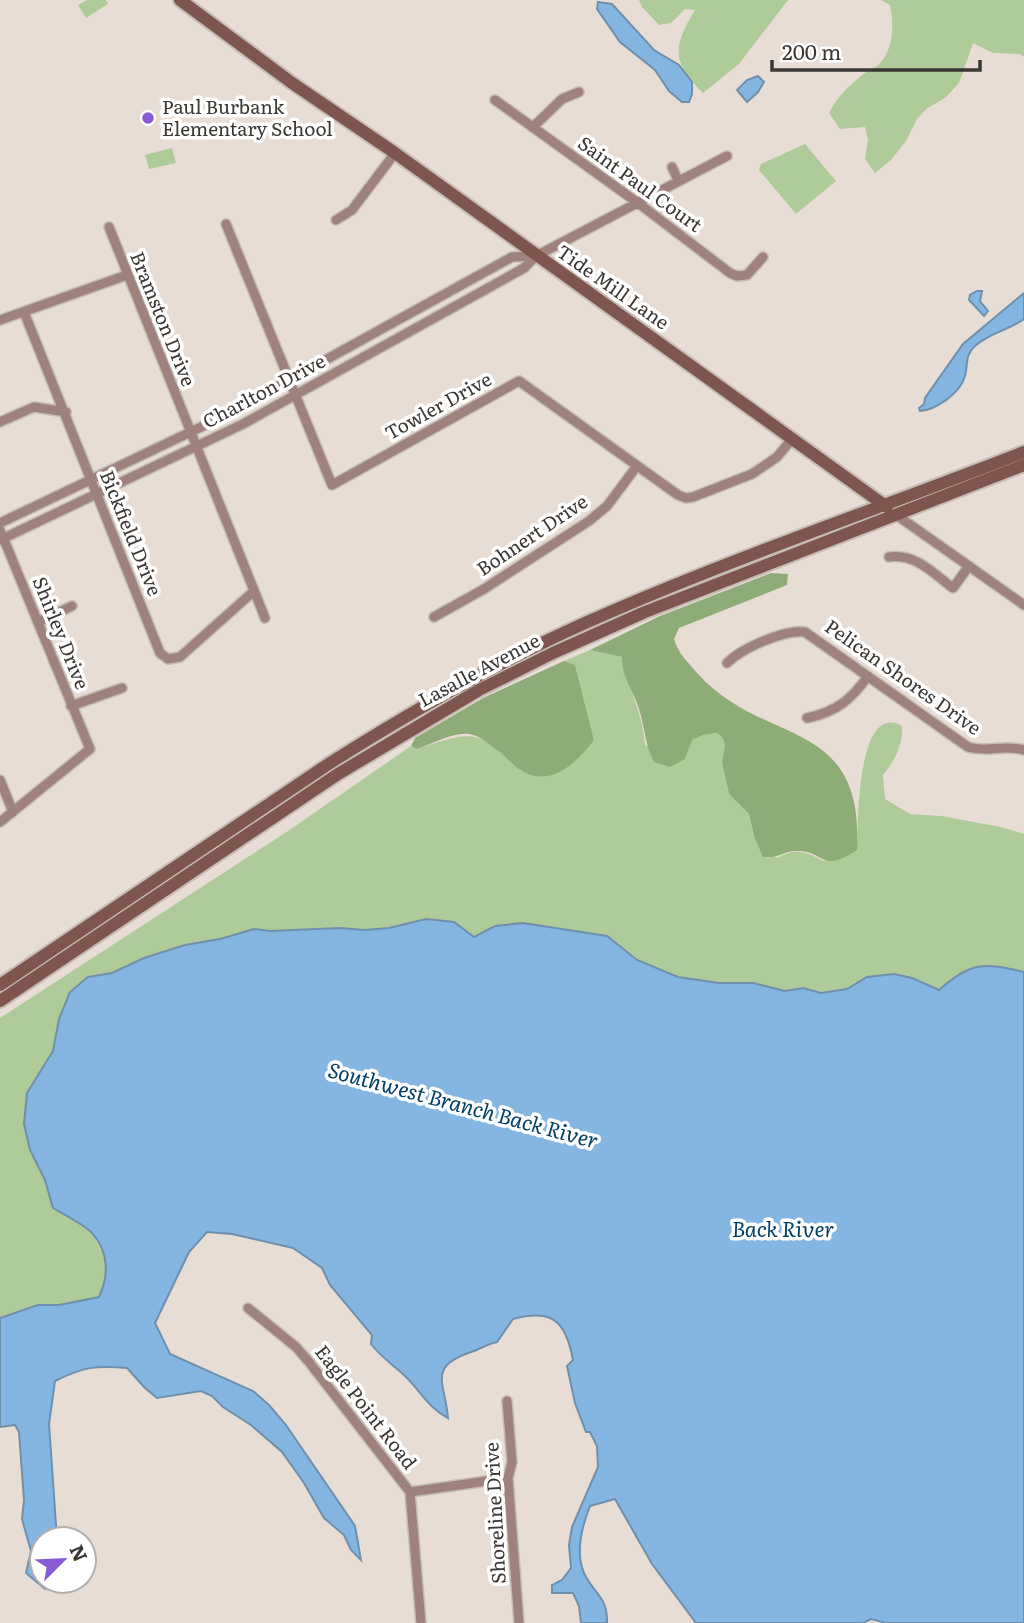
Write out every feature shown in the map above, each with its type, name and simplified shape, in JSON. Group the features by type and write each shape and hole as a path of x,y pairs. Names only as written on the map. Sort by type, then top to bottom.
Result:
{"main road":[{"name":"Tide Mill Lane","path":"180,0 895,514"},
{"name":"Lasalle Avenue","path":"0,985 330,763 449,691 607,614 883,504 1024,452"},
{"name":"Lasalle Avenue","path":"0,1001 338,774 479,690 623,621 1024,465"}],"street":[{"path":"533,127 562,99 579,92"},
{"name":"Saint Paul Court","path":"495,100 737,276 747,275 763,257"},
{"path":"336,220 352,211 395,153"},
{"name":"Charlton Drive","path":"1,536 96,495 296,395 524,268 536,256 727,156"},
{"path":"672,167 678,180"},
{"name":"Towler Drive","path":"226,223 332,485 519,381 686,499 765,467 793,439"},
{"name":"Bramston Drive","path":"108,227 265,618"},
{"name":"Charlton Drive","path":"0,523 190,432 512,257 536,256"},
{"path":"0,320 127,275"},
{"name":"Bickfield Drive","path":"24,312 158,649 164,656 172,659 180,657 254,590"},
{"path":"0,422 34,407 66,412"},
{"name":"Bohnert Drive","path":"433,617 484,589 589,521 607,506 637,466"},
{"name":"Tide Mill Lane","path":"895,514 1024,605"},
{"name":"Shirley Drive","path":"1,536 90,749 13,812"},
{"path":"889,557 899,555 912,558 953,587 969,566"},
{"path":"38,622 72,606"},
{"name":"Pelican Shores Drive","path":"727,663 738,652 799,631 811,635 968,747 985,751 1010,747 1024,750"},
{"path":"807,718 829,712 844,703 868,676"},
{"path":"71,706 122,688"},
{"path":"0,780 13,812 0,822"},
{"name":"Eagle Point Road","path":"248,1308 296,1347 410,1492 508,1478"},
{"name":"Shoreline Drive","path":"507,1401 512,1462 508,1478 519,1623"},
{"path":"410,1492 421,1623"}],"green space":[{"path":"87,0 106,0 108,4 86,18 78,5"},
{"path":"639,0 788,0 739,64 703,93 685,73 679,54 682,34 695,10 685,9 671,23 659,25"},
{"path":"881,0 1024,0 1024,57 1020,54 993,53 973,43 959,83 945,98 926,109 891,160 875,173 865,159 868,140 865,127 840,129 829,113 845,90 885,57 892,35 891,12 890,5"},
{"path":"805,144 836,181 796,214 759,170 761,164"},
{"path":"172,148 176,163 149,169 145,155"},
{"path":"771,573 788,574 787,585 679,628 674,639 687,662 724,697 752,714 805,739 827,754 845,776 855,807 857,850 835,860 829,861 805,851 763,857 749,814 729,794 722,763 725,744 722,737 717,733 692,740 685,759 670,767 654,762 639,709 624,671 622,657 590,650 660,616"},
{"path":"590,650 622,657 645,745 685,759 691,740 717,733 722,737 725,744 722,763 729,794 749,814 754,836 777,858 800,852 823,861 857,850 860,794 868,748 876,731 887,723 902,726 897,752 883,775 885,799 910,814 941,816 1024,834 1024,972 1002,967 957,974 939,991 912,978 867,977 847,989 821,993 803,988 785,991 753,983 719,983 678,977 637,960 607,936 495,926 474,937 454,922 426,919 389,928 364,930 254,929 185,945 144,958 112,973 88,977 59,1019 53,1051 27,1093 30,1150 45,1180 53,1208 91,1232 105,1257 107,1280 99,1297 59,1305 38,1305 0,1318 0,1018 288,831 411,746 417,749 451,738 474,737 494,747 521,771 594,740 575,665 564,661"},
{"path":"564,661 575,665 594,740 580,757 563,770 544,776 522,771 482,739 469,734 449,737 417,749 411,746 415,738 483,698"}],"water":[{"path":"598,2 612,4 654,50 679,65 692,82 689,102 682,102 669,91 655,70 620,42 597,9"},
{"path":"758,76 764,82 747,102 737,90 747,80"},
{"path":"982,291 980,301 988,311 984,316 969,300 970,295"},
{"path":"1024,293 1024,319 975,346 968,356 962,383 953,395 940,404 920,411 925,398 963,344"},
{"name":"Back River","path":"426,919 454,922 474,937 495,926 523,923 607,936 637,960 678,977 719,983 753,983 785,991 803,988 821,993 847,989 867,977 894,974 912,978 939,990 960,974 978,967 998,967 1024,972 1024,1623 886,1623 871,1619 863,1623 696,1623 652,1564 615,1499 590,1506 582,1530 580,1548 581,1565 605,1606 607,1623 581,1623 579,1606 573,1593 552,1593 552,1585 562,1580 571,1568 569,1545 572,1527 598,1467 597,1446 590,1432 586,1432 575,1403 567,1366 573,1360 561,1327 548,1317 538,1315 513,1319 497,1342 448,1364 442,1377 442,1385 448,1418 435,1409 404,1375 375,1349 371,1344 372,1335 330,1285 322,1268 293,1248 232,1234 207,1232 189,1252 155,1323 170,1354 253,1391 269,1405 286,1425 355,1526 361,1560 351,1550 344,1535 324,1518 282,1452 251,1425 201,1391 157,1398 127,1368 98,1367 82,1370 55,1381 49,1424 56,1525 28,1525 28,1540 22,1519 24,1500 19,1432 15,1425 0,1427 0,1318 38,1305 59,1305 99,1297 106,1273 106,1264 98,1240 80,1224 53,1208 45,1180 30,1150 24,1124 27,1093 53,1051 59,1019 70,992 88,977 112,973 144,958 185,945 254,929 270,931 389,928"}],"place":[{"name":"Paul Burbank Elementary School","path":"148,118"}],"water label":[{"name":"Southwest Branch Back River","path":"463,1106"}]}
